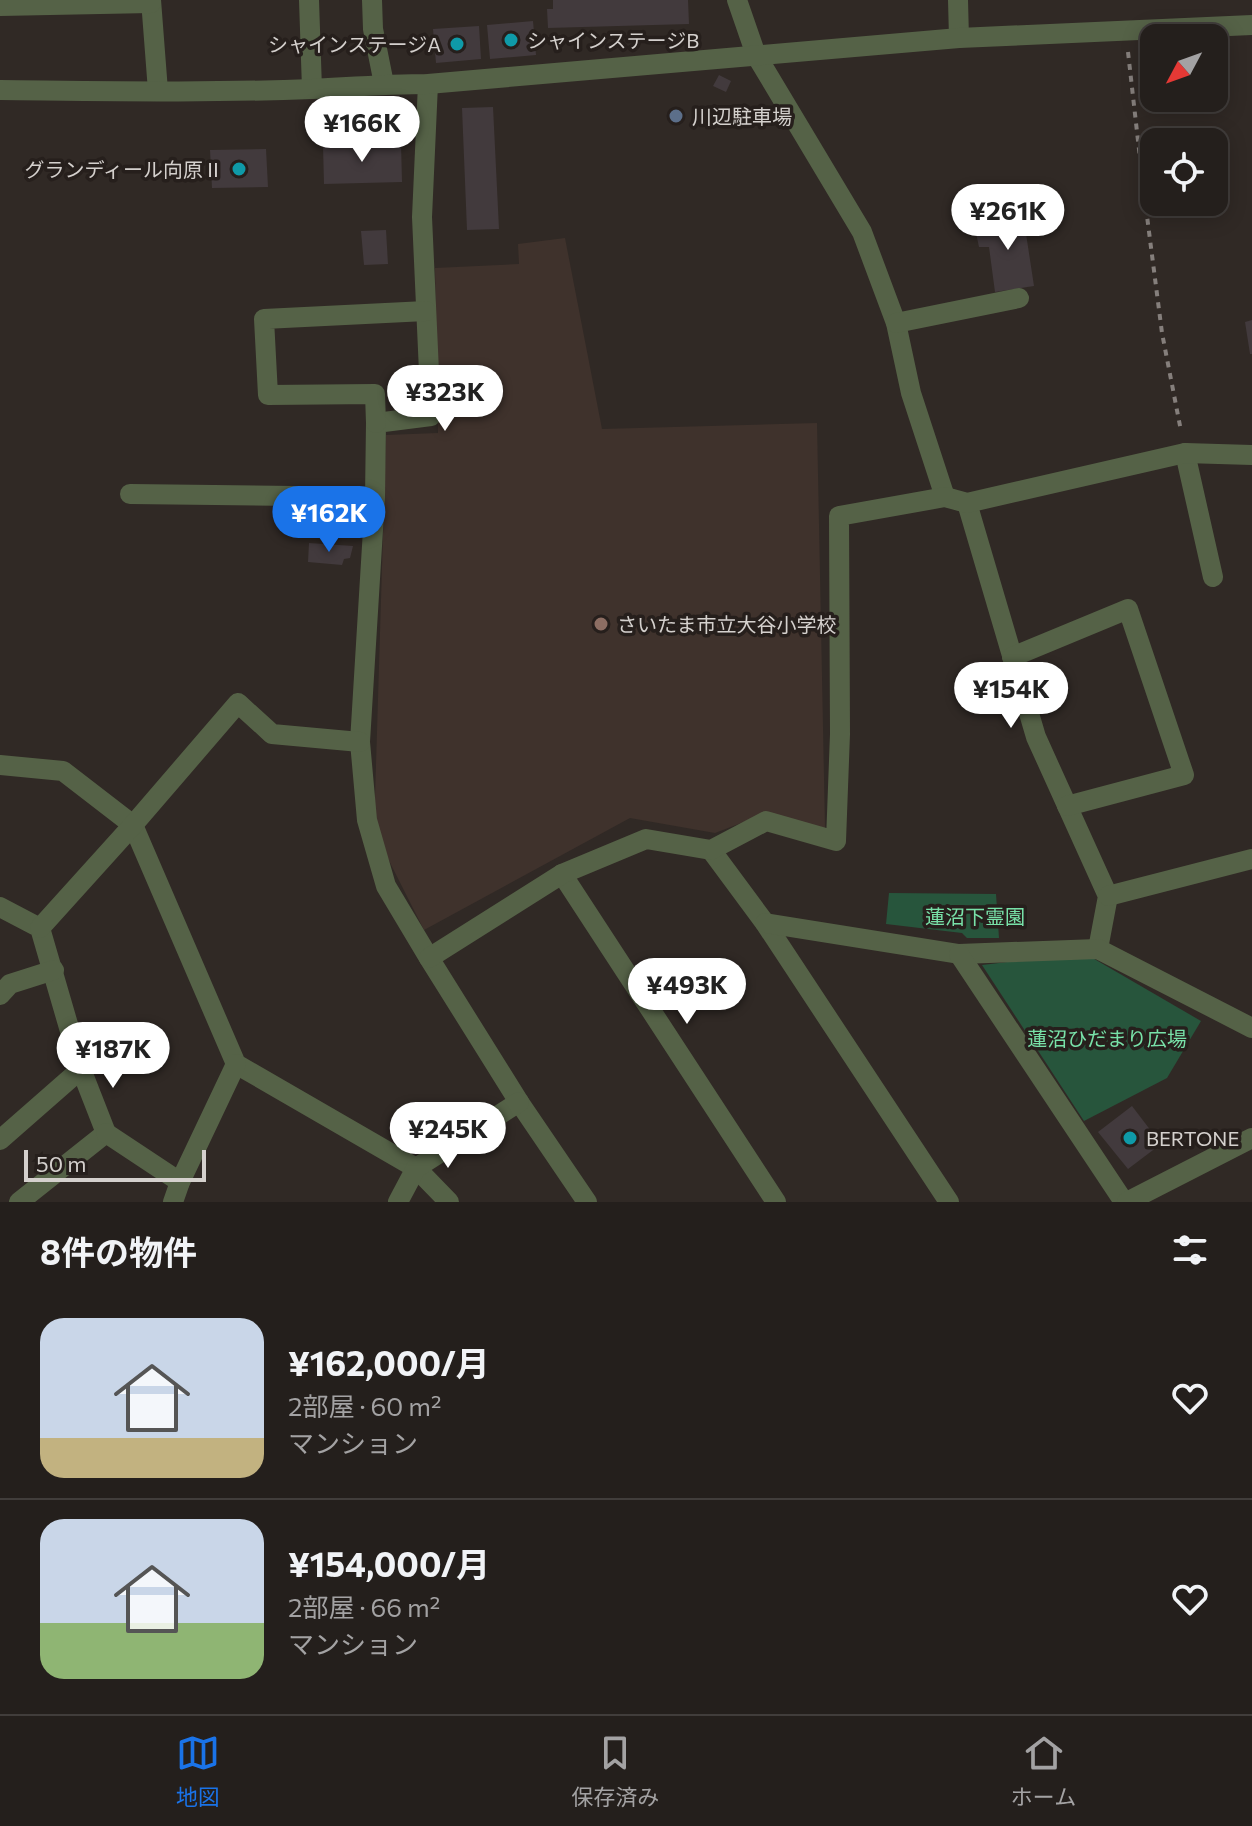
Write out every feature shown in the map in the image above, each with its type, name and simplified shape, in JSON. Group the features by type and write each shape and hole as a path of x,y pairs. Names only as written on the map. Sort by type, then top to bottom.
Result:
{"street":[{"path":"309,0 312,89"},
{"path":"372,0 373,29 384,84"},
{"path":"737,0 756,55 862,232 896,323 911,393 945,497"},
{"path":"958,0 959,38"},
{"path":"0,6 151,2 158,91"},
{"path":"0,90 312,89 428,84 959,38 1252,25"},
{"path":"376,423 431,416 422,217 428,84"},
{"path":"896,323 1019,298"},
{"path":"426,311 264,319 268,395 375,394 375,497 360,742 367,820 386,886 519,1102 587,1202"},
{"path":"1185,453 1213,577"},
{"path":"429,958 562,874 646,839 711,850 766,821 836,841 840,734 839,516 945,497 967,503 1185,453 1252,455"},
{"path":"130,494 375,497"},
{"path":"967,503 1036,737 1108,896 1098,949"},
{"path":"1012,657 1128,609 1184,775 1067,806"},
{"path":"40,928 238,703 272,734 360,742"},
{"path":"0,765 63,771 133,825 236,1064 416,1168 449,1202"},
{"path":"711,850 765,923 949,1202"},
{"path":"1108,896 1252,859"},
{"path":"562,874 776,1202"},
{"path":"0,907 40,928 81,1069 106,1133 180,1182"},
{"path":"765,923 959,954 1098,949 1252,1028"},
{"path":"959,954 1126,1202 1252,1138"},
{"path":"0,995 10,984 54,970"},
{"path":"173,1202 236,1064"},
{"path":"0,1140 81,1069"},
{"path":"398,1202 416,1168 519,1102"},
{"path":"19,1202 106,1133"}],"path":[{"path":"1126,30 1162,333 1185,453"}],"shaded area":[{"name":"さいたま市立大谷小学校","path":"565,238 602,429 817,423 825,828 767,813 715,833 630,818 424,930 374,831 386,435 438,433 435,268 519,264 518,244"}],"green space":[{"name":"蓮沼下霊園","path":"889,893 996,894 999,938 967,938 962,933 886,924"},
{"name":"蓮沼ひだまり広場","path":"1084,953 1201,1021 1167,1078 1084,1121 982,965"}],"building":[{"path":"553,0 688,0 689,24 548,28 547,9 553,9"},
{"name":"シャインステージB","path":"533,21 536,55 490,59 487,25"},
{"name":"シャインステージA","path":"479,26 481,59 436,63 433,29"},
{"path":"719,75 731,81 726,92 713,86"},
{"path":"399,103 401,130 372,131 374,104"},
{"path":"365,105 366,131 337,132 339,106"},
{"path":"493,107 499,229 467,230 462,108"},
{"path":"401,143 402,182 324,184 323,145"},
{"name":"グランディール向原Ⅱ","path":"266,149 268,187 212,188 210,150"},
{"path":"1023,214 1034,286 995,292 989,247 979,247 976,233 985,231 986,220"},
{"path":"386,230 388,264 364,265 361,231"},
{"path":"1252,320 1252,354 1250,354 1245,322"},
{"path":"318,506 337,506 337,517 345,518 342,535 312,533 312,511 317,511"},
{"path":"309,543 353,546 350,558 344,559 342,565 308,562"},
{"name":"BERTONE","path":"1132,1106 1161,1144 1128,1169 1098,1132"}],"place":[{"name":"シャインステージB","path":"511,40"},
{"name":"シャインステージA","path":"457,44"},
{"name":"川辺駐車場","path":"676,116"},
{"name":"グランディール向原Ⅱ","path":"239,169"},
{"name":"さいたま市立大谷小学校","path":"601,624"},
{"name":"BERTONE","path":"1130,1138"}]}
